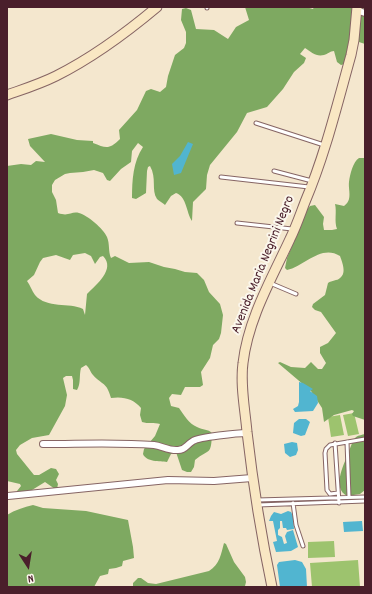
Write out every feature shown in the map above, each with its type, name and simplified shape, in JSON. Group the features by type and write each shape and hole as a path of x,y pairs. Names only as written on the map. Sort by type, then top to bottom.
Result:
{"street":[{"path":"7,95 43,82 76,65 100,50 157,7"},
{"name":"Avenida Maria Negrini Negro","path":"272,587 252,478 242,383 243,362 257,311 294,230 312,185 325,146 351,55 359,10"},
{"path":"43,444 152,445 179,450 185,449 192,441 199,439 247,433"},
{"path":"8,496 168,480 214,481 252,478"}],"lane":[{"path":"256,123 325,146"},
{"path":"274,171 312,185"},
{"path":"221,178 312,185"},
{"path":"237,223 294,230"},
{"path":"269,282 296,294"},
{"path":"338,493 330,494 327,490 325,453 327,447 335,444 365,439"},
{"path":"348,442 350,497"},
{"path":"335,444 339,503"},
{"path":"256,503 293,499 365,497"},
{"path":"293,499 296,525 303,546"},
{"path":"256,503 293,504 365,501"}],"green space":[{"path":"245,7 306,7 313,9 314,7 365,7 365,44 359,42 356,44 345,64 341,65 337,62 334,51 324,55 318,55 305,48 300,54 306,58 304,63 294,72 283,89 267,107 247,113 237,132 210,165 207,175 206,189 193,202 192,221 180,195 176,193 171,196 165,205 157,199 154,192 153,175 150,166 148,167 147,171 146,193 136,199 132,198 135,165 143,147 138,143 132,151 131,162 121,169 110,181 107,180 103,173 94,170 65,174 55,180 52,185 52,192 56,200 58,213 79,213 95,223 107,237 111,258 115,256 129,263 149,262 185,272 197,273 204,280 209,292 220,304 223,315 221,333 219,339 213,345 210,358 201,372 203,385 200,387 185,387 181,395 172,394 169,398 171,406 179,408 192,424 212,433 209,451 195,460 194,467 191,472 182,470 176,452 171,454 167,462 154,461 145,457 143,454 144,449 155,436 160,424 142,422 140,415 141,408 132,400 120,397 111,398 106,386 93,375 86,365 81,368 77,390 73,389 72,376 66,376 63,378 67,395 65,406 49,435 32,438 20,445 16,450 17,454 34,475 39,475 51,468 56,469 59,474 56,480 58,484 57,489 45,482 32,490 21,493 17,491 21,486 20,484 7,481 7,166 21,164 31,165 36,161 45,162 30,146 28,139 51,134 77,140 93,141 93,143 104,147 116,143 120,139 119,130 137,110 146,91 151,89 160,92 166,87 175,55 184,48 186,43 186,32 181,20 182,9 186,8 191,10 196,29 214,30 228,39 236,27 249,20","holes":["85,253 91,256 95,264 100,257 103,256 107,266 103,276 87,294 85,315 83,309 52,304 40,299 35,295 27,281 34,275 43,258 56,255 70,260 73,255"]},
{"path":"359,158 365,158 365,420 353,416 352,414 354,411 352,410 334,415 324,422 322,408 311,391 278,363 280,362 291,367 305,368 311,362 318,369 322,369 326,363 320,353 320,347 328,343 336,333 321,312 312,307 313,304 325,295 328,283 339,279 342,276 344,270 343,264 340,256 333,253 326,253 313,257 294,268 287,270 285,268 287,258 298,232 300,218 310,206 315,205 324,217 324,230 337,229 335,204 344,206 347,204 350,195 350,175 353,165"},
{"path":"354,413 359,434 348,436 343,415"},
{"path":"340,415 344,435 331,437 328,417"},
{"path":"365,434 365,490 360,494 347,496 340,488 340,476 351,445 356,437"},
{"path":"33,505 43,508 86,511 128,520 134,558 123,561 122,566 109,569 108,574 100,576 94,587 7,587 7,515"},
{"path":"334,541 335,557 308,558 308,542"},
{"path":"224,543 226,544 234,562 245,577 245,586 133,587 133,583 138,578 141,578 148,583 156,584 209,571 218,562"},
{"path":"358,560 360,587 312,587 310,563"}],"water":[{"path":"188,142 193,144 181,173 174,175 172,164 180,156"},
{"path":"299,382 313,389 310,391 317,396 318,403 313,411 295,412 293,409 298,406 299,402"},
{"path":"299,419 306,419 310,422 305,435 301,436 293,433 294,423"},
{"path":"292,442 297,443 298,450 296,455 290,457 285,453 284,444"},
{"path":"288,511 291,512 293,516 294,529 287,530 286,528 283,528 282,521 280,521 278,535 282,537 284,544 287,543 285,536 287,532 293,530 298,547 291,551 276,552 273,542 277,541 273,521 269,521 274,512 281,514"},
{"path":"362,521 363,531 344,532 343,522"},
{"path":"295,560 302,562 306,569 307,587 280,587 277,565 279,562"}]}
